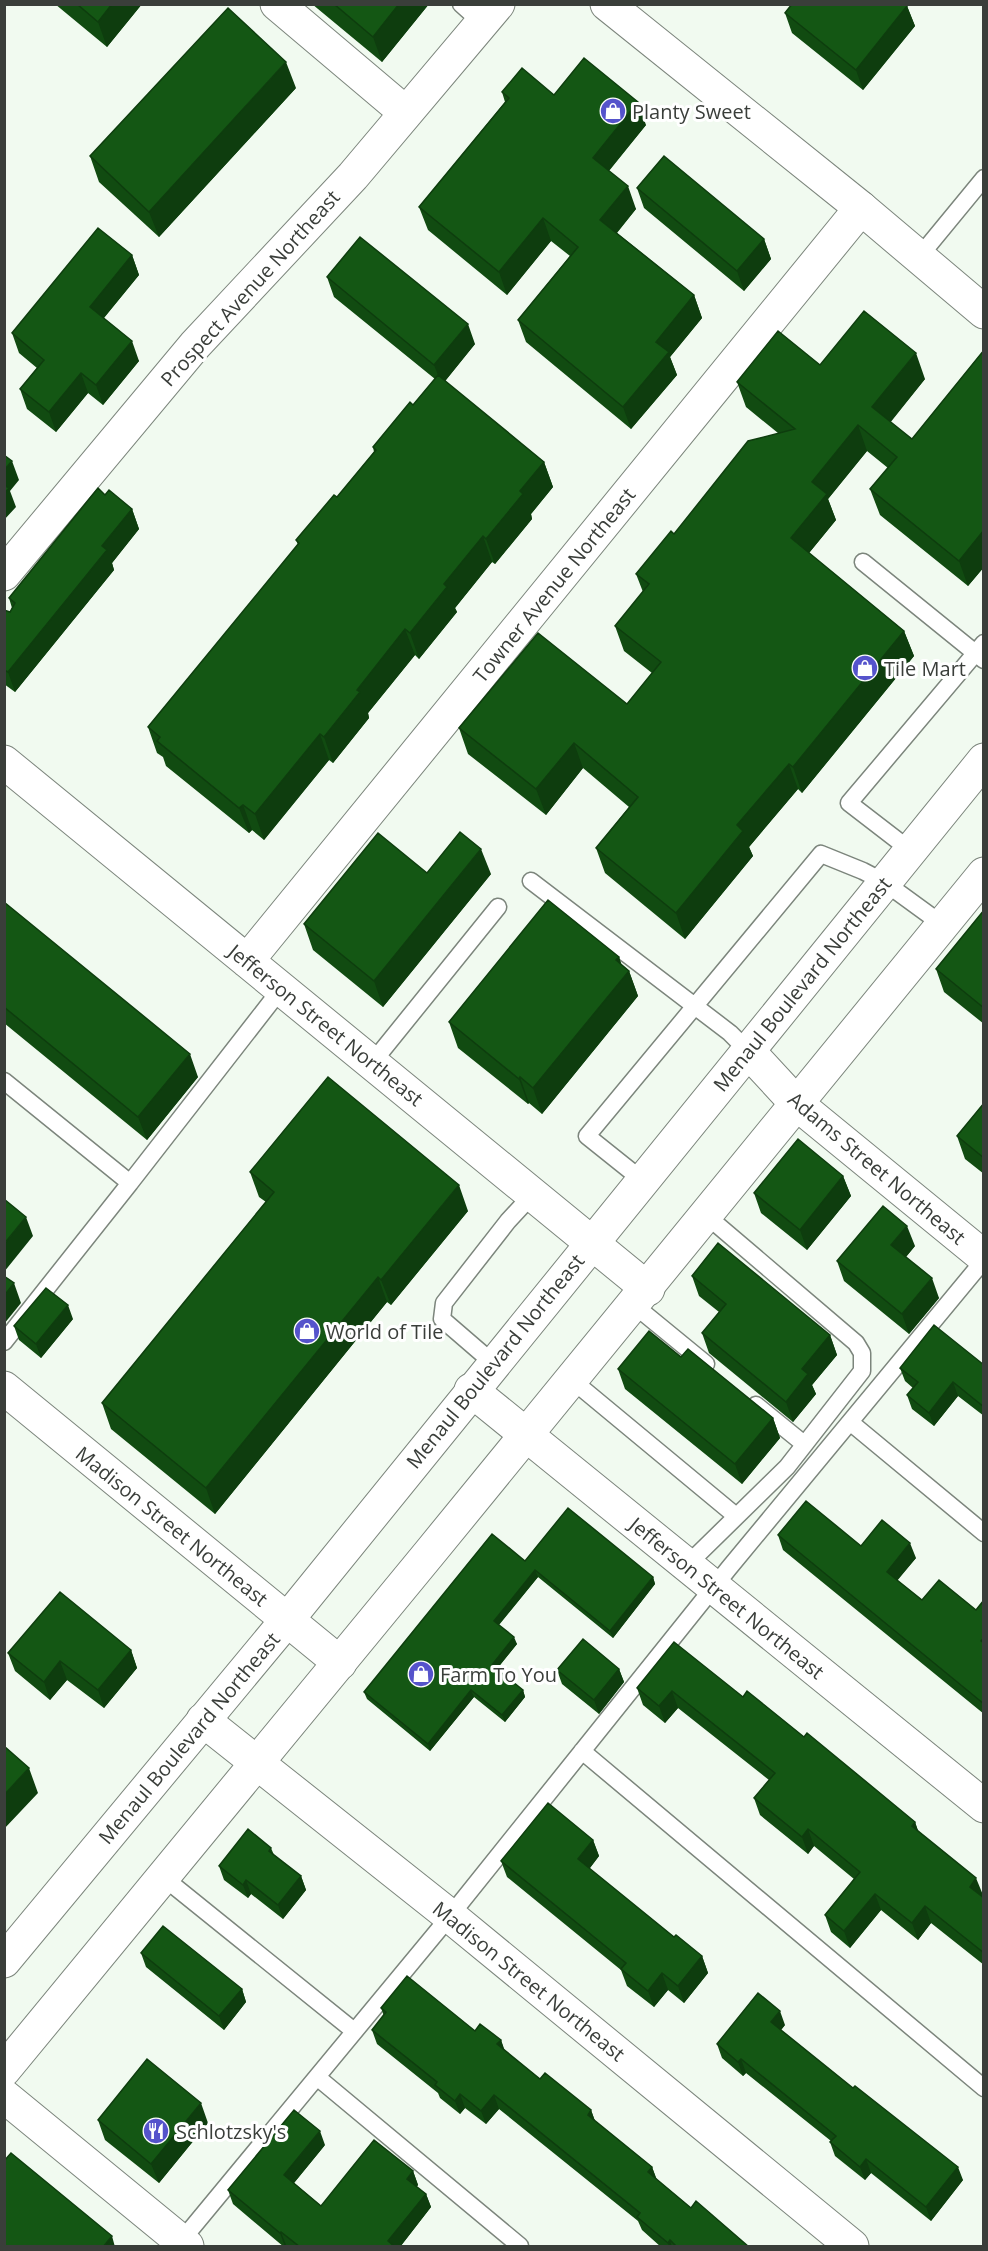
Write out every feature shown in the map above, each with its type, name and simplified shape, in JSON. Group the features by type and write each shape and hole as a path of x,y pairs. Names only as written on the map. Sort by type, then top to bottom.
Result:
{"street":[{"path":"277,4 406,113"},
{"path":"607,4 919,257 980,301"},
{"name":"Prospect Avenue Northeast","path":"4,574 195,345 353,176 406,113 480,11"},
{"name":"Towner Avenue Northeast","path":"247,961 861,208"},
{"name":"Menaul Boulevard Northeast","path":"4,1961 287,1620 471,1390 984,760"},
{"name":"Jefferson Street Northeast","path":"4,762 592,1242 641,1297"},
{"path":"4,2070 340,1664 525,1434 641,1297 984,874"},
{"name":"Adams Street Northeast","path":"748,1051 797,1104 984,1258"},
{"name":"Madison Street Northeast","path":"4,1388 340,1664"},
{"name":"Jefferson Street Northeast","path":"471,1390 984,1806"},
{"name":"Madison Street Northeast","path":"203,1720 450,1916 852,2247"},
{"path":"4,2096 182,2245"}],"lane":[{"path":"919,257 984,178"},
{"path":"863,562 981,652 849,803 910,850"},
{"path":"642,1180 587,1136 821,854 884,882 943,925"},
{"path":"531,881 730,1033 748,1051"},
{"path":"372,1062 498,907"},
{"path":"4,1342 281,989"},
{"path":"4,1081 130,1183"},
{"path":"493,1363 442,1319 444,1303 508,1221 533,1194"},
{"path":"687,1565 787,1467 862,1371 862,1353 856,1343 707,1216"},
{"path":"182,2245 714,1587 984,1258"},
{"path":"641,1297 716,1372"},
{"path":"572,1380 736,1516"},
{"path":"742,1394 804,1444"},
{"path":"850,1422 984,1533"},
{"path":"582,1751 984,2088"},
{"path":"163,1877 354,2031"},
{"path":"317,2077 520,2247"}],"building":[{"path":"77,4 112,4 98,22"},
{"path":"334,4 399,4 373,37"},
{"path":"792,4 905,4 907,6 856,70 785,13"},
{"path":"228,8 286,62 149,212 90,156"},
{"path":"584,58 638,102 593,158 628,186 600,220 694,295 656,342 669,352 623,407 518,320 578,247 543,218 499,272 419,207 509,98 502,92 522,68 554,95"},
{"path":"664,156 764,239 737,271 637,188"},
{"path":"98,228 132,255 90,307 132,341 96,385 81,373 49,412 20,389 44,360 12,333"},
{"path":"360,237 468,324 434,365 327,277"},
{"path":"864,311 916,353 872,407 912,439 984,350 984,530 959,561 870,489 897,457 858,425 812,482 827,494 791,538 904,631 793,767 789,764 737,825 743,831 676,913 596,848 638,797 574,743 536,789 459,728 538,633 627,704 661,662 615,626 649,584 636,574 671,531 674,534 748,441 795,429 737,382 778,331 820,365"},
{"path":"438,375 544,462 520,491 523,494 486,539 483,536 444,584 447,587 410,633 405,629 357,690 360,692 324,737 320,734 255,814 243,805 239,808 157,741 160,737 148,727 299,543 296,540 334,495 337,497 376,450 373,447 410,402 413,405"},
{"path":"4,455 12,461 4,470"},
{"path":"98,488 105,495 109,490 132,509 102,546 107,550 8,672 4,670 4,610 10,612 15,603 9,598"},
{"path":"460,832 481,849 374,981 304,924 378,833 427,873"},
{"path":"548,900 619,957 616,960 629,971 533,1088 449,1022"},
{"path":"4,902 190,1054 138,1117 4,1007"},
{"path":"984,910 984,1008 936,969"},
{"path":"328,1077 459,1185 381,1280 378,1277 206,1488 102,1403 274,1192 250,1172"},
{"path":"984,1103 984,1158 957,1136"},
{"path":"798,1139 843,1176 800,1230 754,1193"},
{"path":"4,1199 26,1217 4,1244"},
{"path":"883,1206 907,1226 891,1245 932,1278 902,1314 837,1261"},
{"path":"718,1243 830,1335 802,1369 808,1374 786,1402 702,1333 726,1304 692,1276"},
{"path":"4,1276 14,1283 4,1296"},
{"path":"46,1288 68,1305 36,1344 14,1326"},
{"path":"934,1325 984,1365 984,1407 953,1382 929,1413 907,1395 918,1382 900,1368"},
{"path":"649,1331 681,1357 688,1349 773,1418 735,1464 618,1369"},
{"path":"806,1501 861,1546 882,1520 910,1543 887,1572 922,1600 939,1580 976,1610 984,1600 984,1638 981,1641 984,1643 984,1704 778,1535"},
{"path":"568,1508 653,1577 610,1631 535,1570 494,1621 514,1637 492,1665 523,1690 502,1715 471,1690 428,1744 364,1692 492,1534 525,1561"},
{"path":"60,1592 131,1650 98,1690 60,1661 44,1682 8,1653"},
{"path":"583,1639 619,1669 594,1700 557,1670"},
{"path":"674,1642 743,1697 747,1691 804,1737 807,1733 915,1822 912,1826 976,1878 970,1887 984,1898 984,1953 925,1906 912,1923 875,1894 844,1931 825,1915 860,1872 808,1829 802,1837 754,1798 775,1773 672,1691 659,1706 637,1688"},
{"path":"4,1746 29,1768 4,1795"},
{"path":"548,1803 593,1840 578,1859 674,1937 676,1935 702,1956 678,1986 662,1973 648,1991 621,1969 626,1963 501,1861"},
{"path":"248,1829 271,1848 269,1851 301,1876 278,1905 246,1880 243,1885 219,1866"},
{"path":"163,1926 242,1989 219,2016 141,1953"},
{"path":"407,1976 475,2031 480,2024 501,2040 497,2044 540,2079 545,2073 591,2110 588,2115 652,2167 648,2172 691,2208 696,2201 749,2247 677,2247 670,2240 668,2243 637,2217 640,2213 494,2095 481,2111 460,2094 455,2101 435,2085 437,2082 372,2030 386,2012 381,2008"},
{"path":"758,1993 780,2011 771,2022 853,2088 855,2086 958,2167 926,2207 866,2159 860,2167 830,2142 836,2136 741,2059 738,2062 717,2044"},
{"name":"Schlotzsky's","path":"147,2059 201,2103 151,2164 98,2120"},
{"path":"294,2110 320,2131 284,2175 321,2206 374,2140 413,2171 407,2179 426,2194 388,2241 395,2247 300,2247 228,2190"},
{"path":"11,2153 112,2236 103,2247 4,2247 4,2161"}],"place":[{"name":"Planty Sweet","path":"613,111"},
{"name":"Tile Mart","path":"865,668"},
{"name":"World of Tile","path":"307,1331"},
{"name":"Farm To You","path":"421,1674"},
{"name":"Schlotzsky's","path":"156,2131"}]}
